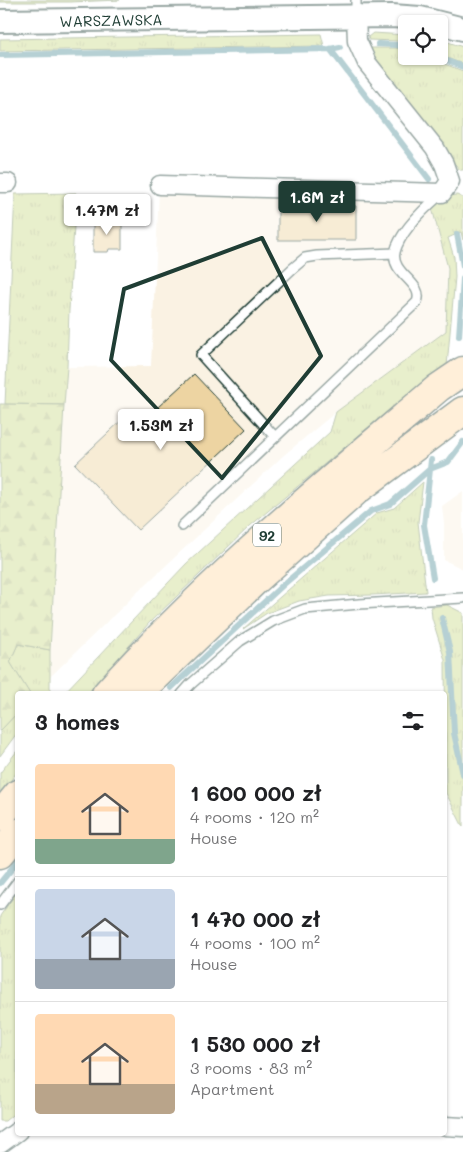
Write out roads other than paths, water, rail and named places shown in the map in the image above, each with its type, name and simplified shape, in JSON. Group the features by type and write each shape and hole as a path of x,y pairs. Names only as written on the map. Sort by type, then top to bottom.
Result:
{"main road":[{"name":"92","path":"109,691 174,621 239,561 438,388 463,371"},
{"name":"92","path":"140,691 256,581 357,490 463,411"},
{"path":"0,816 15,798"},
{"path":"0,854 15,836"}],"street":[{"name":"WARSZAWSKA","path":"0,21 313,18 356,8 392,16 420,18 463,28"},
{"path":"160,185 442,193 450,181 444,164 435,148 367,63 357,41 356,8"},
{"path":"447,1126 463,1127"},
{"path":"0,1144 15,1133"}],"lane":[{"path":"182,526 417,302 418,294 416,289 397,268 395,253 402,236 418,214 442,193"},
{"path":"275,437 201,355 305,258 395,253"},
{"path":"185,691 240,640 273,621 305,609 463,598"},
{"path":"0,905 15,885"}],"waterway":[{"path":"378,44 398,45"},
{"path":"0,55 330,49 340,47"},
{"path":"330,49 429,179"},
{"path":"448,61 463,67"},
{"path":"457,234 463,266"},
{"path":"459,336 463,279"},
{"path":"171,688 284,584 371,511 390,504 430,469 448,462 463,442"},
{"path":"431,460 424,525 433,578"},
{"path":"442,618 450,652 454,733 463,774"},
{"path":"0,883 15,865"}]}
